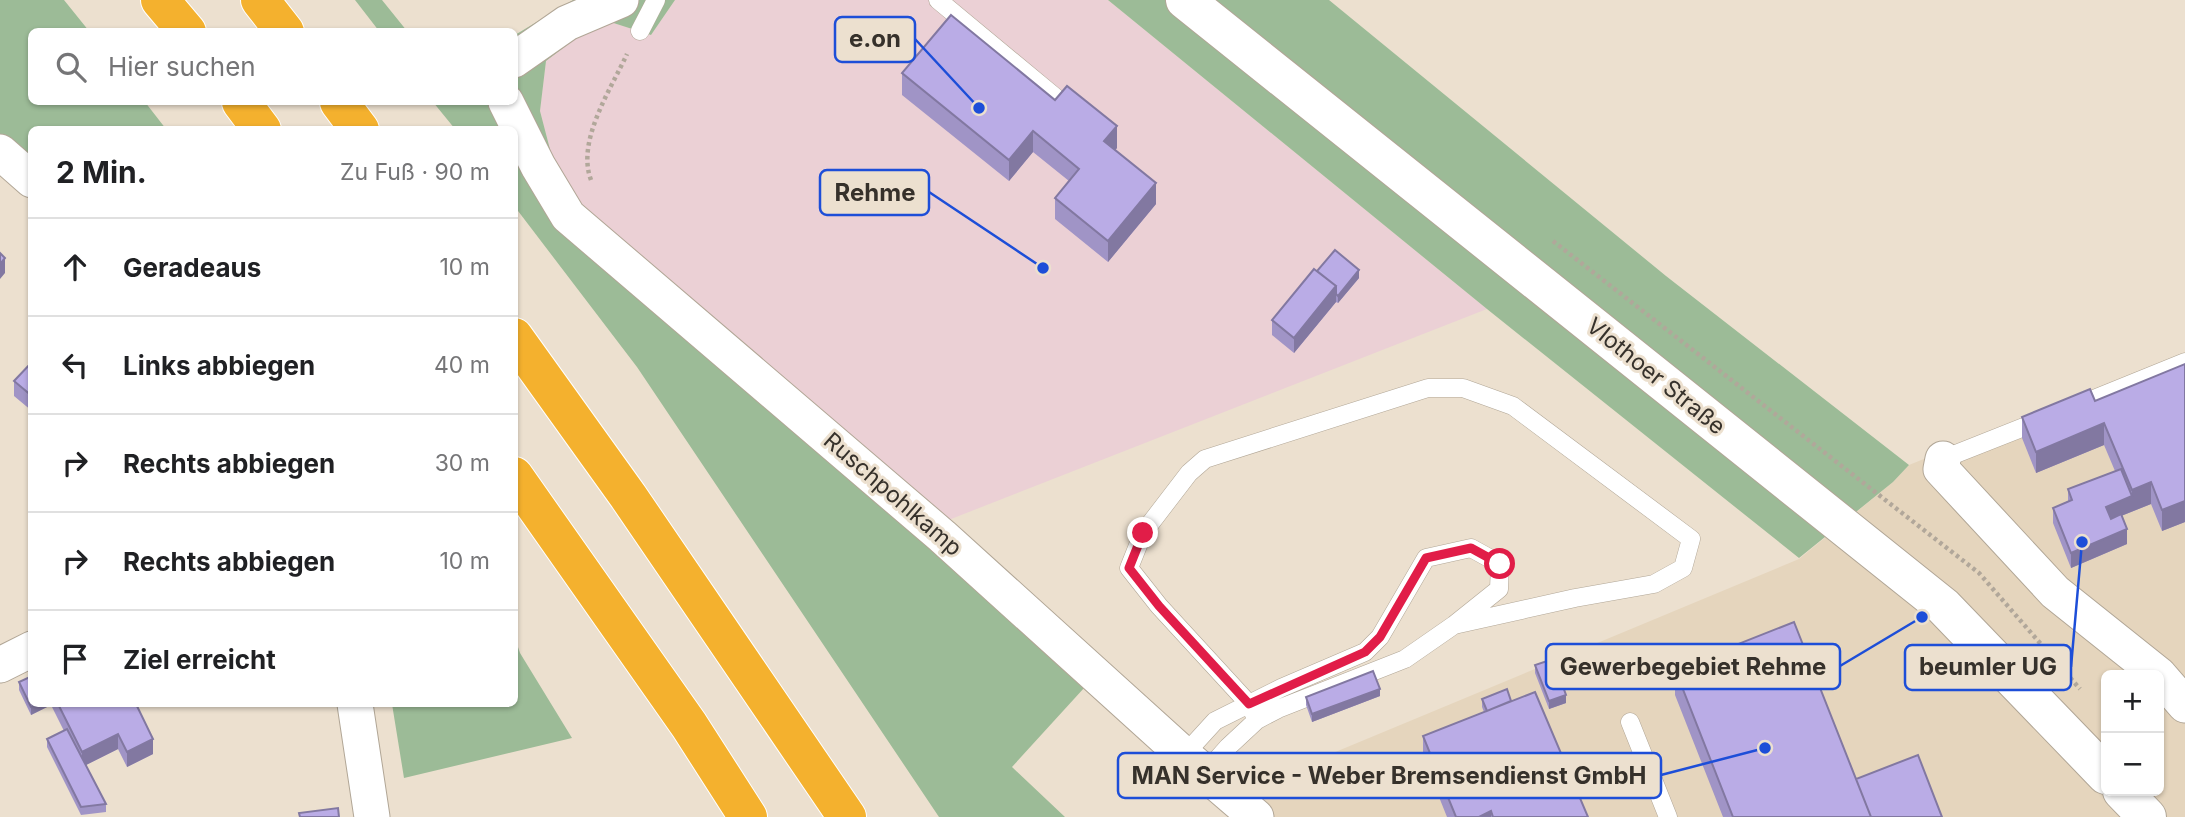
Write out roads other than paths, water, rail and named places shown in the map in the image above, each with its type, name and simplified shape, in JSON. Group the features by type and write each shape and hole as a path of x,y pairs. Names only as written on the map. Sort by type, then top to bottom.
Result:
{"highway":[{"path":"160,0 184,28"},
{"path":"260,0 282,28"},
{"path":"243,105 259,126"},
{"path":"341,105 357,126"},
{"path":"518,343 636,508 847,817"},
{"path":"518,482 689,725 748,817"}],"main road":[{"name":"Vlothoer Straße","path":"1185,0 1943,606 2101,770"},
{"path":"2127,796 2147,817"}],"street":[{"path":"518,57 567,23 621,0"},
{"name":"Ruschpohlkamp","path":"507,105 518,126"},
{"name":"Ruschpohlkamp","path":"518,127 537,166 568,216 942,536 1255,817"},
{"path":"0,152 28,176"},
{"path":"1943,459 1941,468 2055,592 2153,670"},
{"path":"0,666 28,651"},
{"path":"2164,681 2185,705"},
{"path":"355,707 372,817"}],"lane":[{"path":"640,31 656,0"},
{"path":"938,0 1055,97"},
{"path":"1943,459 2185,362"},
{"path":"1253,712 1129,568 1143,533 1189,473 1205,459 1428,388 1463,388 1513,406 1691,539 1684,568 1654,584 1575,598 1454,625"},
{"path":"1194,764 1214,720 1253,712 1278,709 1405,659 1499,589 1500,564 1471,548 1426,558 1380,637 1365,652 1253,712 1228,747 1194,764"},
{"path":"1630,722 1668,817"}],"place":[{"name":"e.on","path":"979,108"},
{"name":"Rehme","path":"1043,268"},
{"name":"beumler UG","path":"2082,542"},
{"name":"Gewerbegebiet Rehme","path":"1922,617"},
{"name":"MAN Service - Weber Bremsendienst GmbH","path":"1765,748"}]}
